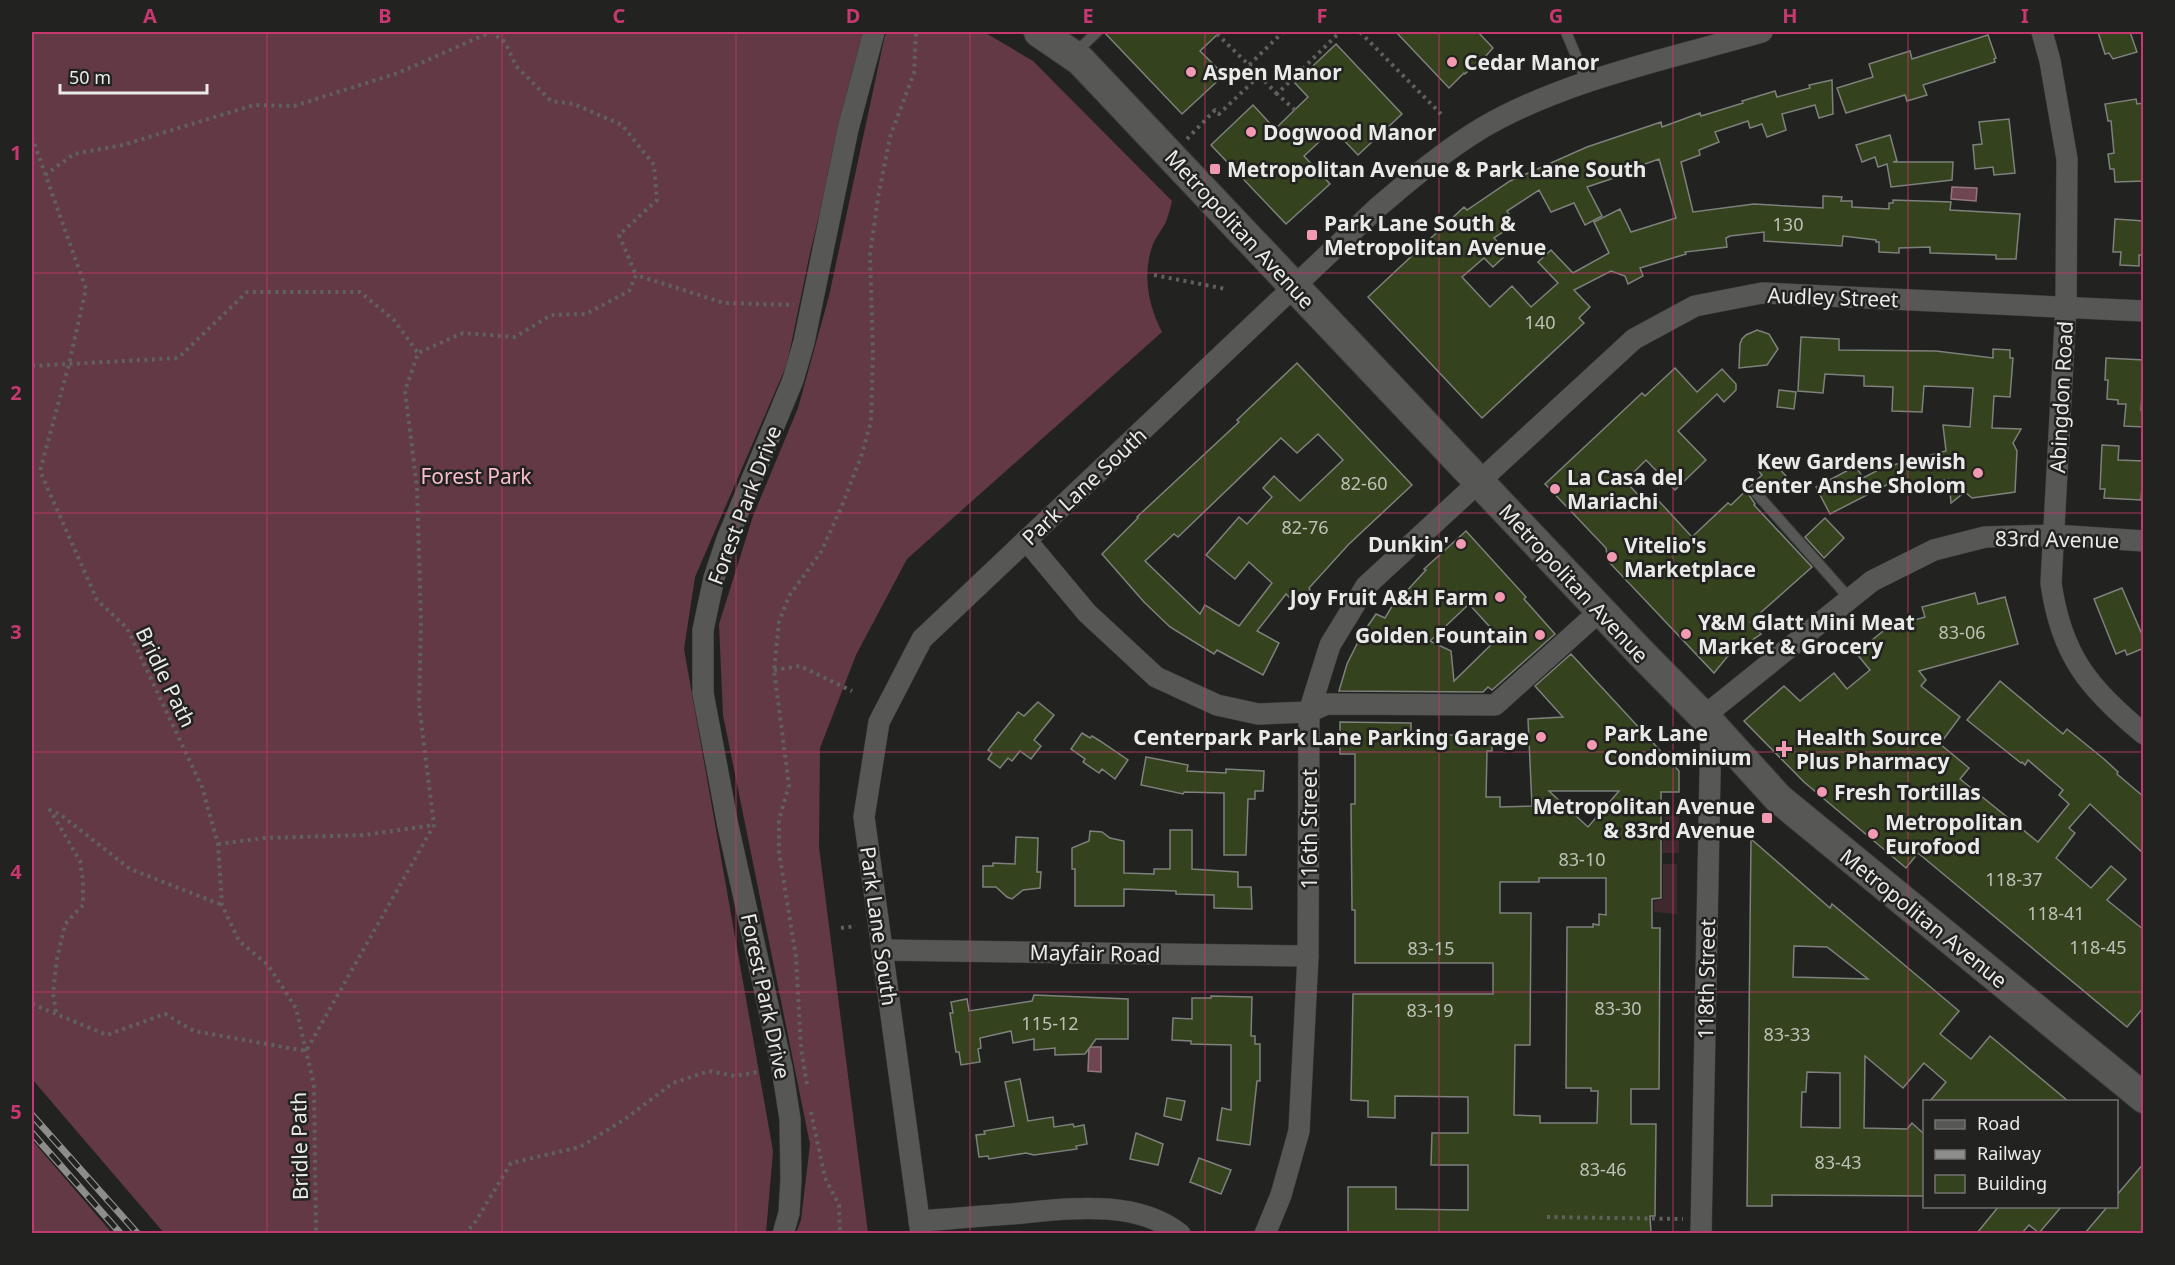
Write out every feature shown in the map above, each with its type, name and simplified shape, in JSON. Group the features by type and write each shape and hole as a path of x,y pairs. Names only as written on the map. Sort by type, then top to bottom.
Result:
{"main road":[{"name":"Metropolitan Avenue","path":"1039,32 1080,60 1778,798 2144,1098"}],"street":[{"name":"Forest Park Drive","path":"783,1233 789,1214 790,1119 782,1068 728,826 702,693 703,630 714,578 727,539 793,380 804,342 848,129 874,32"},
{"name":"Park Lane South","path":"920,1227 864,817 879,722 922,639 1377,208 1436,158 1484,127 1532,104 1587,82 1762,32"},
{"name":"Abingdon Road","path":"2042,32 2050,61 2067,159 2066,306 2051,583 2054,607 2072,656 2086,678 2107,702 2144,734"},
{"name":"Audley Street","path":"1480,483 1634,339 1695,306 1762,293 2144,311"},
{"name":"116th Street","path":"1265,1233 1281,1195 1299,1131 1308,956 1309,712 1329,645 1366,586 1480,483"},
{"name":"83rd Avenue","path":"1707,721 1872,581 1934,550 1985,537 2054,536 2144,541"},
{"path":"1026,540 1087,613 1156,677 1217,705 1258,714 1309,712 1327,704 1495,705 1601,610"},
{"name":"118th Street","path":"1701,1233 1707,721"},
{"name":"Mayfair Road","path":"882,950 1308,956"},
{"path":"920,1227 1067,1209 1119,1210 1140,1214 1172,1227 1180,1233"}],"lane":[{"path":"1072,55 1097,32"},
{"path":"1566,32 1587,82"},
{"path":"1756,494 1850,599"}],"path":[{"path":"32,1004 107,1035 165,1014 194,1031 306,1051 434,825 419,705 421,622 417,487 405,391 418,353 463,333 515,337 551,315 586,314 629,291 636,275 619,235 657,200 654,165 622,125 574,104 551,100 516,66 505,42 491,32 398,74 294,106 254,105 123,146 74,154 45,175"},
{"path":"808,1089 801,1049 796,957 778,852 778,820 789,785 774,670 779,622 789,596 821,552 842,508 862,454 871,421 873,353 870,255 890,137 914,73 916,32"},
{"path":"1249,65 1283,32"},
{"path":"1277,93 1340,32"},
{"path":"1360,32 1440,114"},
{"path":"1217,34 1295,110"},
{"path":"1190,136 1215,110 1219,114 1259,76"},
{"name":"Bridle Path","path":"32,137 86,289 69,364 40,471 97,600 127,628 202,787 218,844 222,905 239,941 268,965 296,1008 314,1084 316,1233"},
{"path":"636,275 724,303 787,306 812,303"},
{"path":"1154,275 1226,289"},
{"path":"32,366 178,358 247,292 360,292 394,320 418,353"},
{"path":"774,670 800,666 852,691"},
{"path":"56,1012 53,993 57,959 65,924 83,905 83,881 80,861 50,810 61,815 130,869 222,905"},
{"path":"218,844 265,838 365,835 434,825"},
{"path":"842,928 856,926"},
{"path":"464,1233 474,1224 511,1163 580,1147 626,1119 673,1083 709,1071 735,1076 758,1072"},
{"path":"810,1109 825,1178 839,1205 840,1233"},
{"path":"1547,1217 1684,1219"}],"shaded area":[{"path":"1952,187 1977,188 1976,201 1951,199"},
{"path":"1665,812 1679,813 1679,853 1662,853"},
{"path":"1663,864 1677,864 1677,914 1654,912 1654,901 1663,899"},
{"path":"1089,1047 1101,1047 1101,1072 1088,1071"}],"green space":[{"name":"Forest Park","path":"32,32 868,32 851,83 810,253 787,364 695,577 684,649 773,1151 766,1233 164,1233 32,1079"},
{"path":"891,32 984,32 1033,61 1172,201 1165,224 1153,244 1147,278 1153,311 1162,332 907,559 856,655 820,748 819,847 868,1233 796,1233 801,1220 810,1144 723,715 719,624 753,516 798,408 829,296 885,35"},
{"path":"32,1140 112,1233 32,1233"}],"building":[{"name":"Aspen Manor","path":"1104,32 1220,32 1200,51 1224,75 1182,114"},
{"name":"Cedar Manor","path":"1396,32 1478,32 1493,48 1473,70 1471,68 1464,73 1449,88"},
{"path":"2098,32 2130,32 2137,52 2113,59 2109,53 2105,54"},
{"path":"1988,35 1996,58 1995,62 1923,85 1927,95 1907,101 1905,95 1846,113 1837,88 1873,77 1869,64 1910,51 1912,59"},
{"name":"Dogwood Manor","path":"1336,44 1402,114 1358,155 1333,129 1304,156 1330,184 1286,224 1211,145 1253,105 1275,129 1308,97 1295,83"},
{"path":"1832,80 1833,114 1819,118 1815,105 1782,114 1786,130 1767,137 1762,124 1750,128 1748,121 1715,132 1719,142 1699,150 1700,155 1681,162 1693,212 1754,204 1823,208 1823,196 1842,197 1841,201 1852,201 1852,207 1889,209 1889,203 1893,203 1893,200 1951,202 1950,210 2020,214 2016,259 1996,259 1996,255 1930,253 1930,247 1899,248 1899,253 1879,252 1879,242 1876,240 1843,236 1842,246 1764,241 1764,232 1730,236 1726,238 1727,247 1685,252 1686,254 1640,268 1643,276 1628,284 1625,276 1611,271 1574,290 1590,307 1579,318 1584,323 1482,418 1368,297 1464,207 1467,210 1510,181 1587,147 1661,122 1662,127 1700,113 1701,116 1775,91 1777,97 1810,88 1809,85","holes":["1659,159 1676,218 1631,232 1620,209 1594,222 1609,253 1573,273 1551,250 1538,262 1558,283 1531,307 1512,286 1490,307 1462,277 1484,258 1493,267 1508,253 1494,238 1515,224 1507,211 1539,190 1551,212 1574,203 1585,225 1602,216 1587,187 1626,174 1625,171"]},
{"path":"2136,99 2137,104 2144,103 2144,181 2115,182 2114,169 2110,169 2108,154 2114,153 2111,121 2108,121 2105,104"},
{"path":"2009,119 2015,173 1994,175 1993,167 1975,169 1973,145 1982,144 1979,122"},
{"path":"1890,135 1897,161 1893,162 1953,162 1952,180 1891,187 1887,164 1878,167 1875,157 1862,162 1856,145"},
{"path":"2115,219 2144,221 2144,255 2139,255 2139,266 2120,265 2121,252 2113,252"},
{"path":"1757,330 1769,334 1778,349 1767,365 1739,368 1742,339"},
{"path":"1801,337 1839,339 1839,350 1936,351 1993,358 1993,349 2010,350 2010,358 2013,358 2010,397 1994,396 1992,428 2021,429 2013,443 2017,451 2015,492 1972,498 1965,492 1951,503 1949,479 1893,493 1890,483 1830,514 1816,487 1856,466 1863,478 1882,468 1946,451 1943,425 1970,427 1973,388 1924,386 1922,412 1892,411 1893,387 1864,386 1864,376 1825,374 1823,393 1798,391"},
{"path":"2106,358 2144,360 2141,410 2144,410 2144,427 2124,426 2126,404 2118,404 2118,400 2107,399"},
{"path":"1297,363 1412,485 1348,545 1309,588 1310,590 1297,605 1286,594 1257,631 1279,643 1263,675 1217,650 1214,654 1170,627 1144,602 1102,554 1137,517 1239,422 1237,420","holes":["1318,434 1343,460 1300,501 1274,476 1263,488 1272,497 1247,524 1239,517 1206,555 1235,579 1249,562 1272,583 1239,626 1205,605 1200,614 1145,561 1174,534 1178,537 1281,438 1297,453"]},
{"path":"1675,368 1697,392 1722,369 1736,384 1736,390 1724,402 1717,394 1678,431 1706,460 1675,490 1646,460 1625,481 1650,507 1657,499 1692,537 1728,503 1731,505 1762,475 1758,470 1770,459 1786,476 1767,494 1755,486 1749,490 1749,495 1754,505 1812,567 1750,622 1761,634 1727,657 1714,673 1608,561 1606,548 1545,484 1642,393 1645,396"},
{"path":"1779,390 1796,392 1794,409 1777,407"},
{"path":"2102,445 2119,446 2118,460 2144,461 2141,500 2104,498 2105,489 2100,489"},
{"path":"1825,518 1844,538 1824,558 1805,537"},
{"path":"1466,531 1526,597 1524,599 1555,634 1492,690 1488,687 1483,692 1339,691 1347,664 1361,636 1376,614 1385,618 1391,608 1426,570 1424,569","holes":["1469,604 1499,637 1454,681 1451,651 1430,641"]},
{"path":"2122,588 2144,639 2144,648 2127,655 2125,650 2116,654 2094,599"},
{"path":"1975,593 1978,604 2005,597 2018,644 1919,671 1926,680 1921,686 1960,717 1940,744 1969,768 1960,779 2038,842 2069,804 2059,795 2063,790 2028,760 2025,765 2021,763 1967,720 2000,681 2063,734 2067,729 2104,759 2118,772 2117,774 2144,797 2144,854 2090,804 2069,828 2075,833 2056,858 2091,888 2111,866 2126,879 2107,900 2144,930 2144,1007 2127,1027 1918,853 1906,868 1804,782 1744,721 1784,686 1800,701 1834,673 1847,689 1870,670 1856,653 1887,628 1925,617 1922,607"},
{"path":"1571,654 1679,771 1679,792 1661,792 1661,898 1652,899 1652,928 1660,928 1659,1089 1631,1089 1631,1124 1656,1124 1655,1216 1650,1216 1651,1233 1348,1233 1348,1187 1396,1187 1396,1209 1468,1210 1468,1165 1431,1165 1432,1133 1468,1133 1468,1097 1395,1096 1395,1118 1368,1117 1368,1101 1351,1100 1353,994 1493,994 1493,963 1355,963 1351,804 1355,804 1355,754 1340,754 1340,722 1411,723 1411,734 1492,736 1492,751 1487,751 1486,797 1500,797 1500,807 1532,806 1528,719 1563,717 1535,686","holes":["1549,791 1619,791 1588,827","1539,878 1606,878 1606,915 1599,914 1599,925 1567,927 1566,1088 1591,1088 1591,1091 1598,1091 1597,1123 1540,1123 1540,1116 1514,1115 1515,1045 1530,1045 1531,913 1500,913 1500,882 1539,882"]},
{"path":"1038,702 1054,715 1034,740 1041,746 1031,759 1020,751 1012,761 1008,758 1000,768 988,759 992,753 988,750 1018,712 1024,716"},
{"path":"1082,733 1090,738 1092,736 1128,760 1115,779 1102,769 1099,773 1083,762 1085,759 1071,749"},
{"path":"1146,757 1188,765 1187,771 1226,773 1226,769 1264,771 1263,791 1255,791 1255,799 1248,799 1246,855 1224,855 1224,793 1184,792 1183,794 1141,785"},
{"path":"1170,830 1192,830 1192,869 1238,872 1238,887 1251,887 1252,909 1214,908 1214,895 1124,889 1124,906 1075,906 1075,869 1072,869 1072,848 1089,841 1090,831 1102,832 1110,838 1124,841 1124,873 1154,874 1154,869 1170,869"},
{"path":"1016,837 1038,838 1037,872 1041,872 1040,888 1023,890 1012,899 996,887 983,887 983,866 993,866 993,863 1015,864"},
{"path":"1751,839 1830,908 1832,904 1959,1011 1940,1034 1971,1059 1990,1036 2067,1100 1931,1100 1946,1082 1924,1063 1903,1088 1865,1056 1864,1128 1907,1129 1912,1123 1923,1133 1923,1196 1772,1195 1772,1206 1747,1206","holes":["1794,946 1827,947 1868,979 1793,977","1807,1072 1840,1073 1840,1128 1801,1127 1802,1092 1806,1092"]},
{"path":"1034,995 1128,999 1128,1039 1096,1039 1085,1054 1055,1055 1055,1048 1034,1050 1034,1039 1013,1043 1011,1031 980,1038 981,1048 978,1049 980,1062 961,1065 959,1052 956,1052 950,1013 953,1013 951,1002 967,999 969,1011 1032,1001"},
{"path":"1211,996 1252,997 1251,1036 1255,1036 1255,1044 1260,1044 1260,1081 1257,1081 1250,1145 1217,1140 1222,1108 1231,1110 1231,1045 1191,1044 1191,1041 1172,1040 1173,1018 1192,1019 1192,998 1211,998"},
{"path":"1020,1079 1028,1121 1053,1117 1054,1127 1084,1125 1087,1144 1076,1146 1077,1149 1034,1155 1026,1153 989,1159 988,1156 979,1157 976,1135 985,1134 984,1131 1014,1126 1005,1082"},
{"path":"1167,1098 1185,1101 1181,1120 1164,1116"},
{"path":"1136,1133 1163,1144 1158,1165 1130,1159"},
{"path":"1199,1158 1231,1170 1221,1194 1190,1182"},
{"path":"2144,1163 2144,1233 2085,1233 2106,1208 2118,1208 2118,1194"},
{"path":"1997,1208 2060,1208 2039,1233 2029,1225 2022,1233 1977,1233"}],"railway":[{"path":"32,1115 138,1234"},
{"path":"32,1133 121,1234"}],"place":[{"name":"Cedar Manor","path":"1452,62"},
{"name":"Aspen Manor","path":"1191,72"},
{"name":"Dogwood Manor","path":"1251,132"},
{"name":"Metropolitan Avenue & Park Lane South","path":"1215,169"},
{"name":"Park Lane South & Metropolitan Avenue","path":"1312,235"},
{"name":"Kew Gardens Jewish Center Anshe Sholom","path":"1978,473"},
{"name":"La Casa del Mariachi","path":"1555,489"},
{"name":"Dunkin'","path":"1461,544"},
{"name":"Vitelio's Marketplace","path":"1612,557"},
{"name":"Joy Fruit A&H Farm","path":"1500,597"},
{"name":"Y&M Glatt Mini Meat Market & Grocery","path":"1686,634"},
{"name":"Golden Fountain","path":"1540,635"},
{"name":"Centerpark Park Lane Parking Garage","path":"1541,737"},
{"name":"Park Lane Condominium","path":"1592,745"},
{"name":"Health Source Plus Pharmacy","path":"1784,749"},
{"name":"Fresh Tortillas","path":"1822,792"},
{"name":"Metropolitan Avenue & 83rd Avenue","path":"1767,818"},
{"name":"Metropolitan Eurofood","path":"1873,834"}]}
